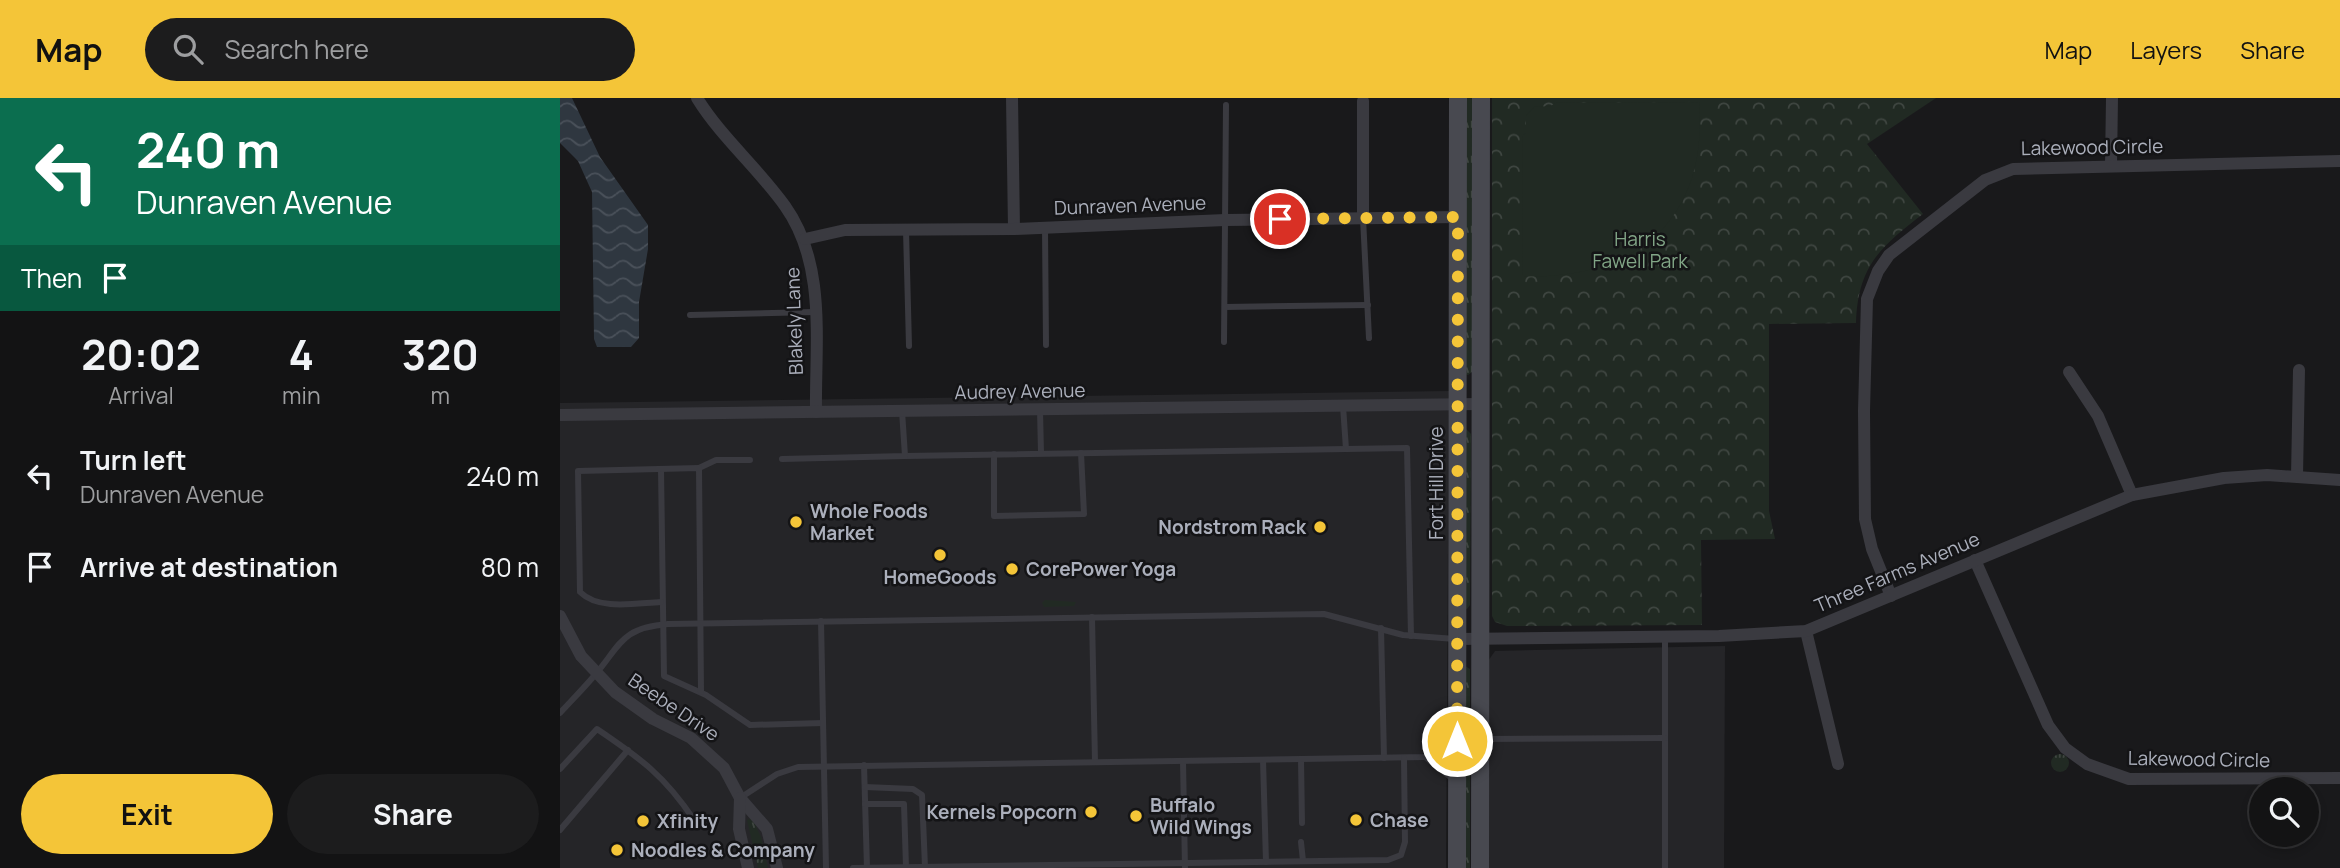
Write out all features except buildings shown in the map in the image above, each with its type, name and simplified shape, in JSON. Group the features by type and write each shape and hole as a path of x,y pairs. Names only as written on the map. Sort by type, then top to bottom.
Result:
{"street":[{"name":"Blakely Lane","path":"697,98 774,191 805,239 811,260 816,412"},
{"path":"1013,98 1014,229"},
{"name":"Fort Hill Drive","path":"1457,868 1458,98"},
{"path":"1480,868 1481,98"},
{"path":"2111,166 2112,98"},
{"path":"1363,101 1363,218"},
{"name":"Lakewood Circle","path":"1891,596 1872,549 1865,519 1867,299 1878,271 1889,255 1985,180 1998,173 2033,166 2340,161"},
{"name":"Dunraven Avenue","path":"805,239 845,230 1014,229 1225,220 1458,217"},
{"path":"2297,476 2299,370"},
{"path":"2069,372 2098,416 2132,495"},
{"name":"Audrey Avenue","path":"560,415 1481,404"},
{"name":"Three Farms Avenue","path":"1457,639 1665,637 1806,631 2132,495 2224,478 2297,476 2340,480"},
{"name":"Lakewood Circle","path":"1975,560 2048,725 2065,748 2087,764 2129,779 2340,778"},
{"name":"Beebe Drive","path":"560,616 568,637 596,674 634,706 704,747 724,768 740,798 767,829 777,868"},
{"path":"1806,631 1838,764"},
{"name":"Beebe Drive","path":"740,798 739,829 748,868"}],"lane":[{"path":"1224,342 1226,105"},
{"path":"1363,218 1369,338"},
{"path":"1045,228 1046,345"},
{"path":"906,230 909,346"},
{"path":"1225,307 1368,305"},
{"path":"690,315 814,312"},
{"path":"1343,406 1346,449"},
{"path":"1040,410 1041,453"},
{"path":"902,411 905,456"},
{"path":"782,459 1407,448 1411,636"},
{"path":"994,454 994,516 1084,514 1081,453"},
{"path":"662,602 588,601 580,593 578,471 699,468 716,460 750,460"},
{"path":"699,468 701,692"},
{"path":"661,469 664,676 731,709 750,725 823,723"},
{"path":"560,713 596,674 624,637 650,625 1324,614 1411,636 1457,639"},
{"path":"1092,617 1094,762"},
{"path":"821,621 826,868"},
{"path":"1381,628 1384,758"},
{"path":"1665,637 1665,868"},
{"path":"560,769 597,729 628,750 669,784 694,820"},
{"path":"740,798 777,774 798,766 1425,757 1457,732"},
{"path":"1480,739 1665,738"},
{"path":"560,830 628,750"},
{"path":"1425,757 1457,783"},
{"path":"853,868 1388,860 1401,855 1405,842 1404,758"},
{"path":"1301,759 1302,823"},
{"path":"1263,760 1266,862"},
{"path":"1183,761 1185,865"},
{"path":"864,765 867,868"},
{"path":"865,787 913,789 922,794 925,867"},
{"path":"865,804 904,804 906,867"},
{"path":"1301,842 1303,861"}],"shaded area":[{"path":"1449,391 1446,868 560,868 560,403"},
{"path":"1725,646 1724,868 1488,868 1488,661 1495,651"}],"green space":[{"path":"1465,98 1473,98 1472,372 1468,375 1465,374"},
{"name":"Harris Fawell Park","path":"1492,98 1936,98 1867,144 1923,214 1883,248 1874,260 1861,287 1856,323 1769,324 1769,511 1775,539 1701,540 1702,625 1507,626 1495,622 1492,616"},
{"path":"1699,102 1699,143 1691,179 1677,210 1657,235 1630,254 1599,267 1562,275 1522,276 1523,135 1526,133 1526,116 1534,107 1551,106 1555,103"},
{"path":"1465,428 1471,434 1470,605 1467,609 1463,608"},
{"path":"1045,600 1076,602 1074,606 1044,607 1042,603"},
{"path":"1465,666 1470,669 1470,868 1465,868"},
{"path":"2060,754 2066,757 2069,763 2066,769 2060,772 2054,769 2051,763 2054,757"},
{"path":"752,818 761,837 768,868 758,868 747,820"}],"water":[{"path":"560,98 572,98 600,157 648,225 648,249 639,302 639,338 631,347 597,347 594,339 592,192 578,161 560,143"}],"place":[{"name":"Whole Foods Market","path":"796,522"},
{"name":"Nordstrom Rack","path":"1320,527"},
{"name":"HomeGoods","path":"940,555"},
{"name":"CorePower Yoga","path":"1012,569"},
{"name":"Kernels Popcorn","path":"1091,812"},
{"name":"Buffalo Wild Wings","path":"1136,816"},
{"name":"Chase","path":"1356,820"},
{"name":"Xfinity","path":"643,821"},
{"name":"Noodles & Company","path":"617,850"}],"route":[{"path":"1280,219 1458,217 1457,741"}]}
